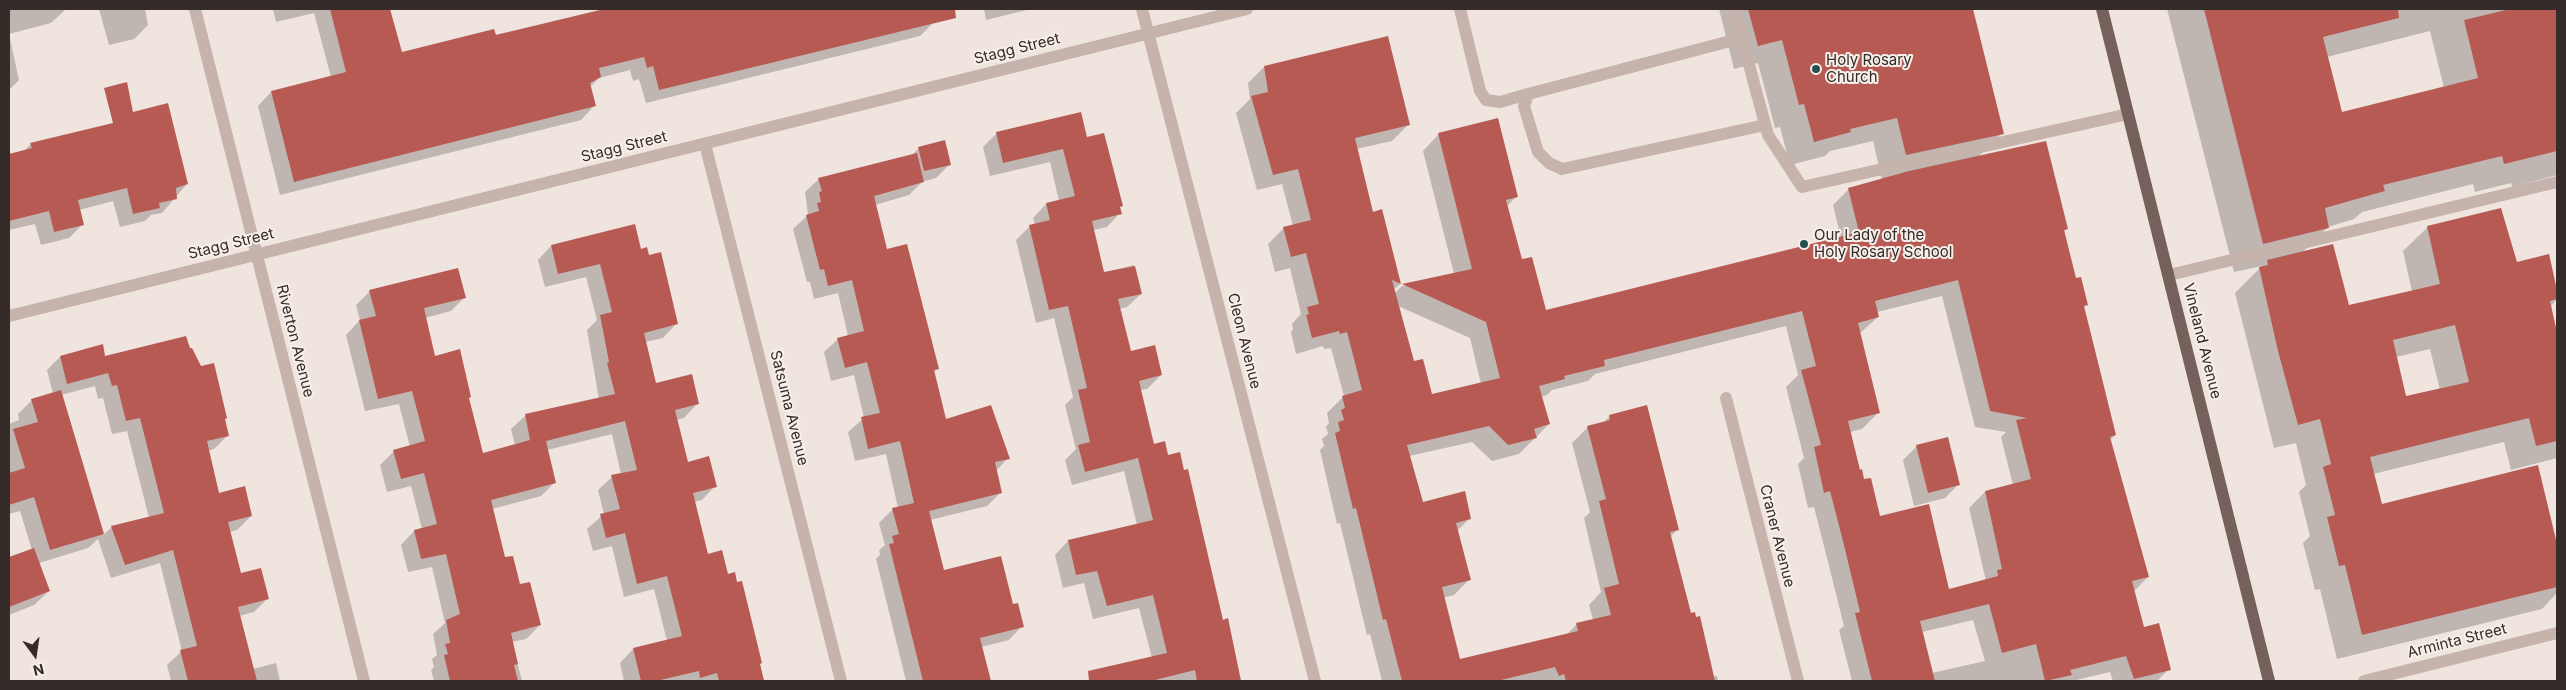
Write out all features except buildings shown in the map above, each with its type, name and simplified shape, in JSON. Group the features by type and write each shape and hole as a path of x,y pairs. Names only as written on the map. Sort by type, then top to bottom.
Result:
{"main road":[{"name":"Vineland Avenue","path":"2102,9 2270,681"}],"street":[{"name":"Riverton Avenue","path":"196,9 364,681"},
{"name":"Cleon Avenue","path":"1142,9 1314,681"},
{"name":"Stagg Street","path":"9,316 1247,9"},
{"path":"1460,9 1480,91 1486,100 1500,102 1742,38"},
{"path":"1734,9 1768,135 1802,187 2128,114"},
{"path":"1528,94 1524,106 1538,152 1549,163 1562,169 1765,125"},
{"name":"Satsuma Avenue","path":"705,144 842,681"},
{"path":"2169,275 2557,182"},
{"name":"Craner Avenue","path":"1726,398 1798,681"},
{"name":"Arminta Street","path":"2364,681 2557,633"}],"place":[{"name":"Holy Rosary Church","path":"1816,69"},
{"name":"Our Lady of the Holy Rosary School","path":"1804,244"}]}
